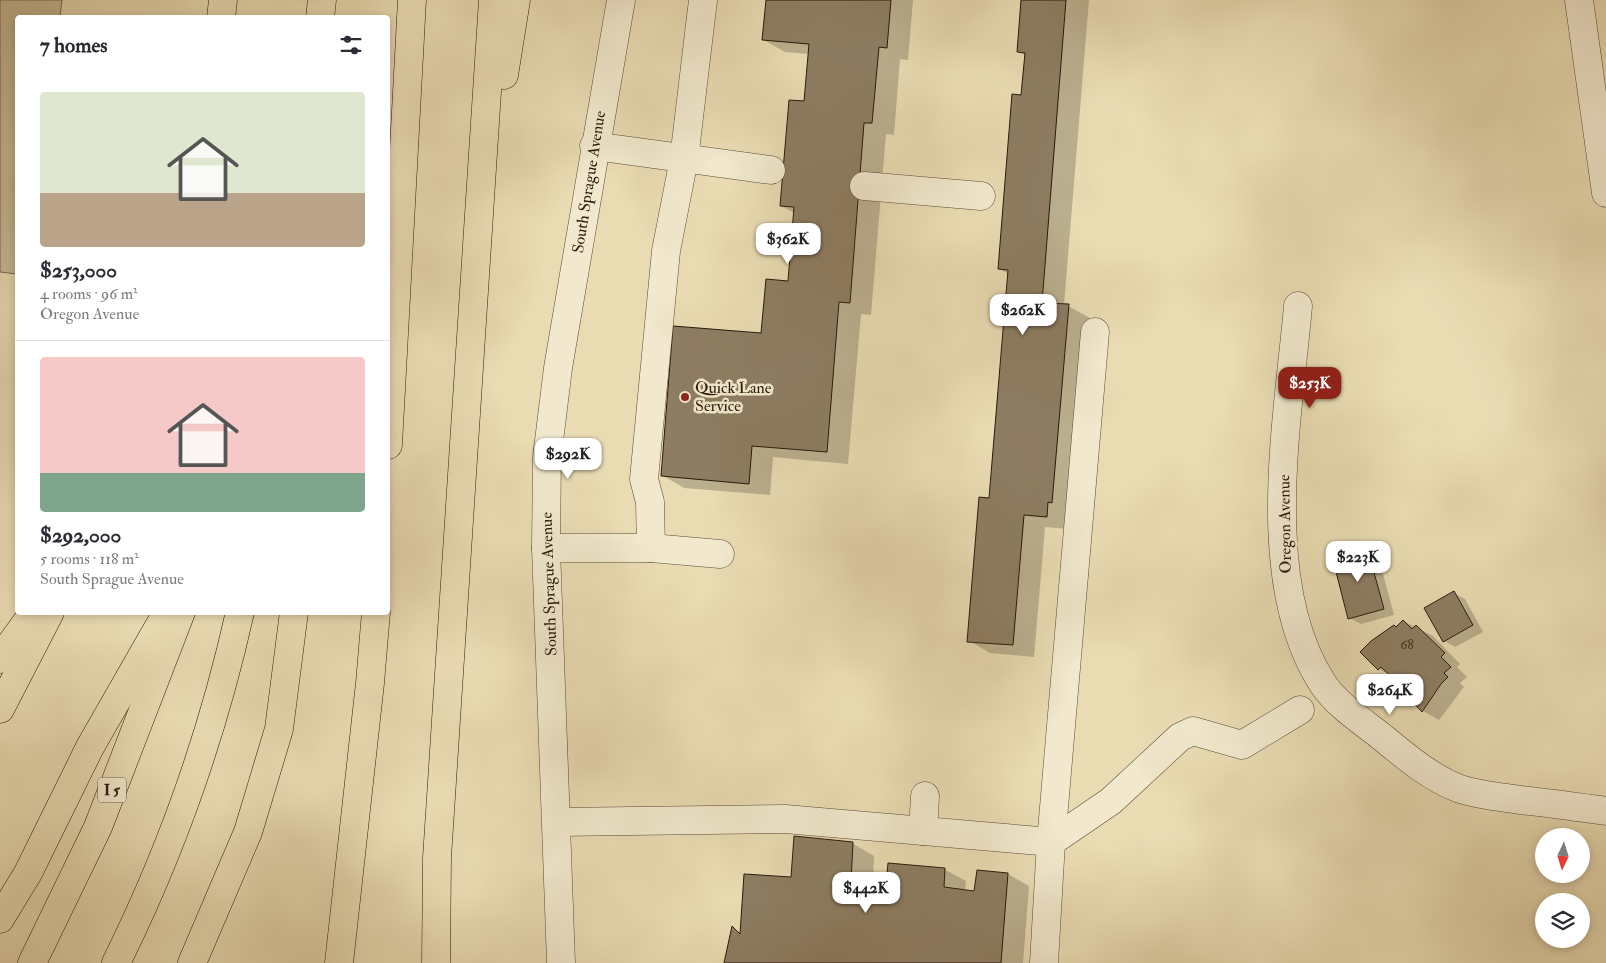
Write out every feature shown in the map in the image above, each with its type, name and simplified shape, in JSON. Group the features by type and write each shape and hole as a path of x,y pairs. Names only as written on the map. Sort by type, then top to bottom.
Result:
{"highway":[{"path":"211,0 213,15"},
{"path":"221,15 223,0"},
{"path":"320,15 322,0"},
{"path":"390,406 412,0"},
{"path":"436,963 437,858 493,0"},
{"path":"471,334 486,210 516,0"},
{"path":"390,167 404,135"},
{"path":"0,659 32,615"},
{"path":"0,710 48,615"},
{"path":"0,919 28,873 90,746 165,615"},
{"name":"I 5","path":"32,963 98,827 180,615"},
{"path":"116,963 135,924 186,800 231,651 239,615"},
{"path":"192,963 248,832 279,728 294,615"},
{"path":"339,963 376,615"},
{"path":"423,963 437,858"}],"street":[{"name":"South Sprague Avenue","path":"561,963 546,548 547,457 558,368 594,146 621,0"},
{"path":"651,548 650,502 644,479 666,251 684,159 703,0"},
{"path":"1579,0 1606,193"},
{"path":"594,146 771,170"},
{"path":"864,186 981,196"},
{"name":"Oregon Avenue","path":"1298,306 1284,472 1283,555 1287,587 1297,623 1324,684 1348,710 1410,760 1443,782 1479,793 1606,811"},
{"path":"1044,963 1051,842 1095,332"},
{"path":"546,548 651,548 720,554"},
{"path":"557,822 785,820 1051,842 1111,801 1180,737 1193,731 1242,745 1300,710"},
{"path":"923,831 925,796"}],"shaded area":[{"path":"0,0 62,0 60,15 15,15 15,274 0,272"}],"building":[{"path":"766,0 891,0 887,48 879,47 872,123 864,123 850,303 839,302 827,452 752,446 749,484 661,476 673,326 761,333 766,279 788,281 794,207 780,206 789,100 804,101 809,44 762,40"},
{"path":"1021,0 1066,0 1042,303 1069,304 1052,503 1048,502 1047,517 1024,515 1013,645 967,642 979,497 989,498 1008,270 998,269 1012,94 1021,95 1025,53 1017,52"},
{"path":"1367,547 1384,609 1348,619 1332,556"},
{"path":"1454,591 1473,625 1443,642 1424,608"},
{"path":"1403,620 1412,629 1416,625 1445,653 1441,657 1451,667 1444,673 1448,677 1422,712 1404,693 1406,691 1381,667 1378,670 1360,652 1371,641 1394,625 1396,627"},
{"path":"794,836 853,842 851,882 886,884 888,863 945,868 944,887 974,891 977,870 1008,873 1001,963 724,963 732,926 740,934 744,874 791,877"}],"place":[{"name":"Quick Lane Service","path":"685,397"}]}
